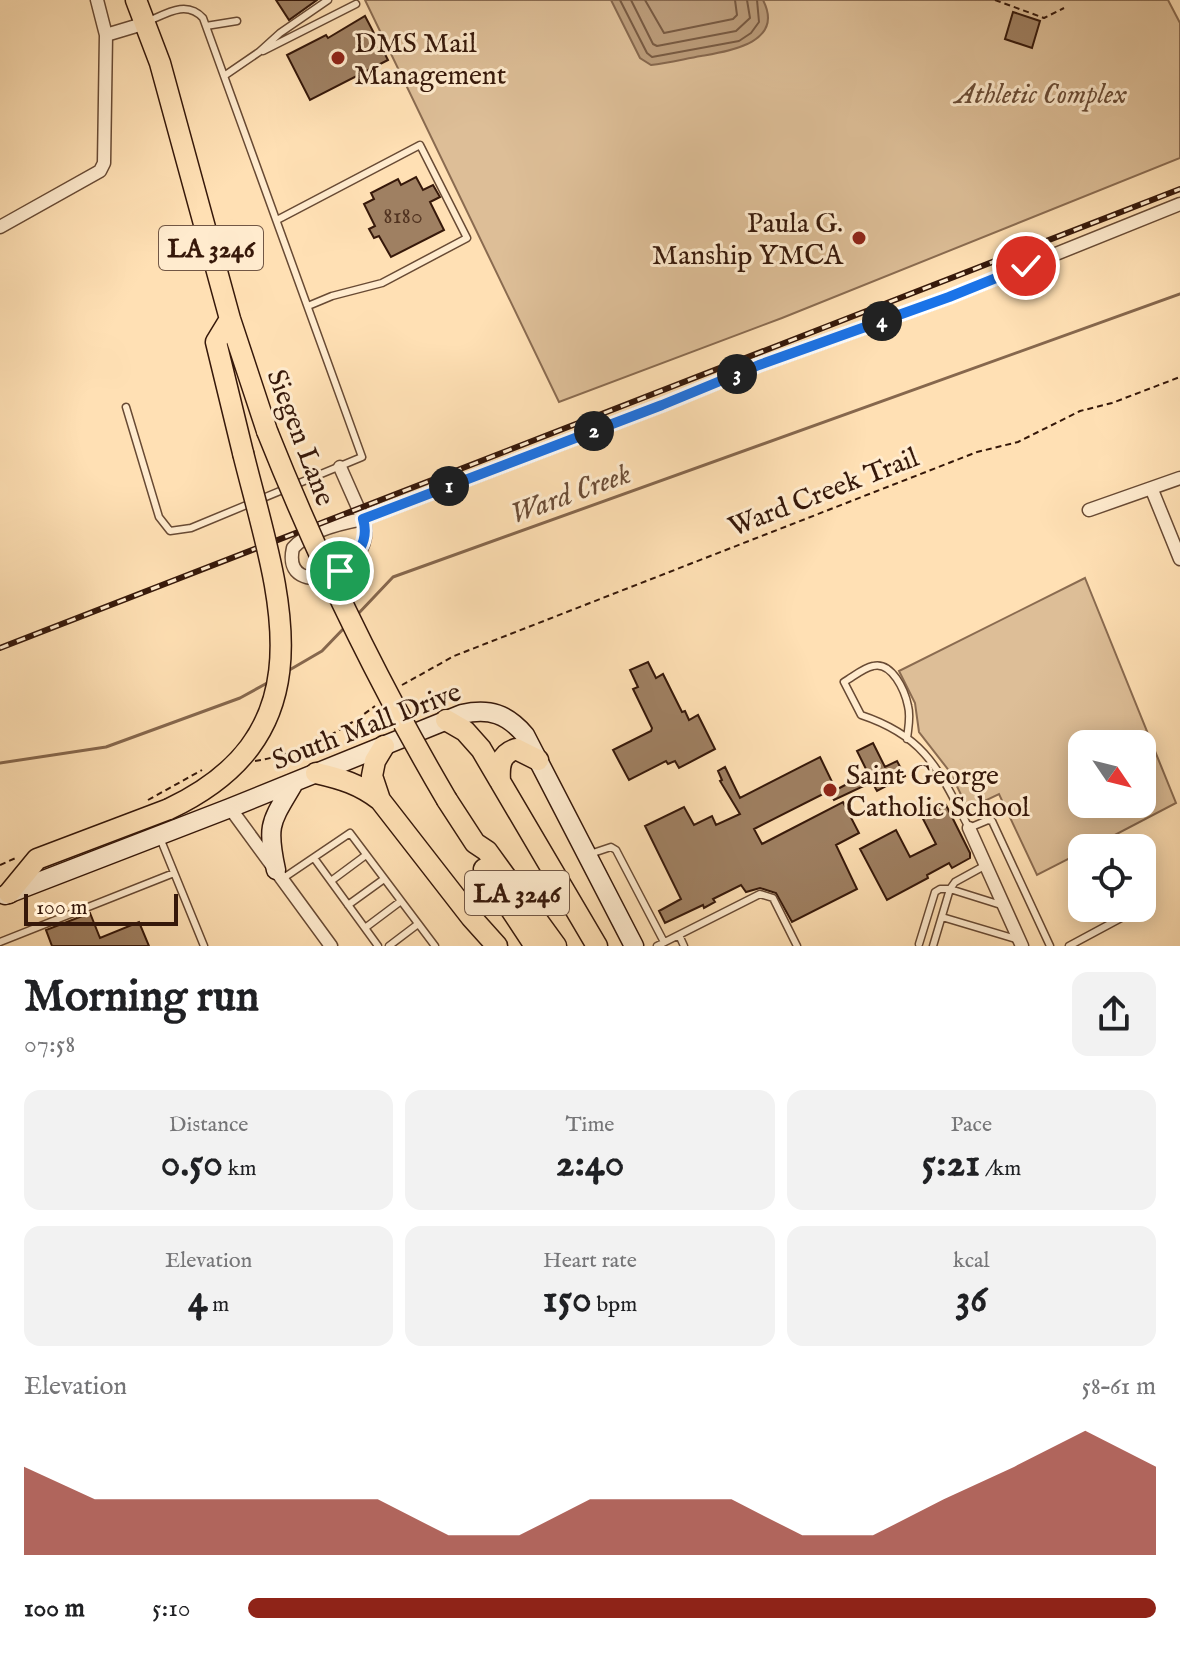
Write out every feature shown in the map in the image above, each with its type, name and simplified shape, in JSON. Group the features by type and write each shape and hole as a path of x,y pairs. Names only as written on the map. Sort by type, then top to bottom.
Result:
{"main road":[{"name":"Siegen Lane","path":"136,0 178,124 230,319 267,431 330,580 383,688 447,800 475,843 487,851 556,946"},
{"path":"4,895 37,859 169,809 205,790 240,758 260,730 278,680 283,641 279,602 216,342 230,319"},
{"path":"446,720 465,731 481,749 597,946"},
{"path":"380,800 372,776 375,761 384,746"},
{"path":"500,781 501,760 507,752 516,749 538,760"},
{"path":"316,773 347,780 380,800 497,946"},
{"name":"Siegen Lane","path":"475,843 477,857 535,946"}],"street":[{"path":"0,227 100,171 104,163 106,35 97,0"},
{"path":"106,35 146,23"},
{"path":"340,467 363,519 365,536 360,552 340,571 329,577 313,579 297,573 292,564 291,555 298,542 347,522 363,519 662,405 759,365 949,297 1180,204"},
{"path":"1089,510 1180,478"},
{"path":"1152,490 1180,559"},
{"name":"South Mall Drive","path":"4,895 294,783 446,720 480,710 499,713 513,721 525,735 634,946"},
{"path":"279,874 269,840 270,825 294,783"},
{"path":"230,808 331,946"},
{"path":"969,828 1021,943"}],"lane":[{"path":"224,76 328,0"},
{"path":"259,52 356,4"},
{"path":"146,23 187,7 198,13 206,26 237,21"},
{"name":"Siegen Lane","path":"206,26 362,457 340,467"},
{"path":"277,220 420,145 467,238 382,283 332,296 308,306"},
{"path":"126,407 159,517 170,531 191,528 340,467"},
{"path":"907,739 908,703 891,669 882,665 871,666 844,682 861,715 884,723 921,749 937,768 969,828 992,821 1050,946"},
{"path":"279,874 314,858 350,833 435,946"},
{"path":"159,835 204,946"},
{"path":"587,855 611,847 616,850 660,944 760,894 773,898 797,946"},
{"path":"331,881 366,855"},
{"path":"314,858 378,946"},
{"path":"942,946 933,945 950,889 955,882 986,865"},
{"path":"0,942 174,873"},
{"path":"348,905 384,879"},
{"path":"919,944 935,892 940,889 950,889 1004,906"},
{"path":"365,928 401,901"},
{"path":"942,917 1021,943"},
{"path":"1069,946 1114,922"},
{"path":"389,946 418,924"},
{"path":"679,935 684,946"}],"path":[{"path":"995,0 1044,18 1064,8"},
{"name":"Ward Creek Trail","path":"481,645 977,452 1018,442 1080,411 1112,403 1180,377"}],"green space":[{"name":"Athletic Complex","path":"365,0 1168,0 1180,23 1180,158 782,318 559,402"},
{"path":"1085,578 1146,730 1068,730 1068,818 1147,818 1117,834 1068,834 1068,859 1037,875 999,794 968,809 950,772 919,732 915,703 899,671"},
{"path":"1156,754 1176,803 1156,813"}],"water":[{"path":"611,0 763,0 768,15 767,26 751,42 739,47 651,65 640,58"}],"building":[{"path":"276,0 317,0 289,20"},
{"path":"1013,12 1040,21 1032,48 1005,39"},
{"name":"DMS Mail Management","path":"365,16 388,60 310,100 287,55 326,35 328,38"},
{"path":"416,177 423,190 433,185 440,197 430,202 444,230 391,257 379,236 374,238 369,229 375,226 364,204 374,199 371,193 398,179 401,185"},
{"path":"648,662 656,678 663,674 689,720 698,715 715,749 679,768 675,761 668,764 666,761 629,780 613,750 651,731 633,689 638,687 630,670"},
{"path":"873,743 885,767 897,761 905,776 877,791 872,782 834,800 830,793 868,773 857,751"},
{"path":"820,757 835,788 754,829 762,844 843,802 859,833 836,845 857,889 792,922 776,893 760,888 746,892 741,885 713,899 715,902 704,908 703,905 665,923 659,911 681,899 645,826 684,807 694,825 712,816 716,825 740,814 720,781 718,771 725,767 740,798"},
{"path":"946,805 970,858 952,868 949,863 887,900 860,849 896,830 910,857 936,844 922,817"},
{"path":"90,913 100,938 139,922 149,946 52,946 46,930"}],"waterway":[{"name":"Ward Creek","path":"357,615 393,577 1180,294"},
{"name":"Ward Creek","path":"286,672 322,651 346,626"},
{"name":"Ward Creek","path":"0,763 106,747 240,698 269,682"}],"railway":[{"path":"0,648 1180,189"}],"place":[{"name":"DMS Mail Management","path":"338,58"},
{"name":"Paula G. Manship YMCA","path":"859,238"},
{"name":"Saint George Catholic School","path":"830,790"}],"route":[{"path":"340,571 360,552 365,536 363,519 759,365 1026,266"}]}
